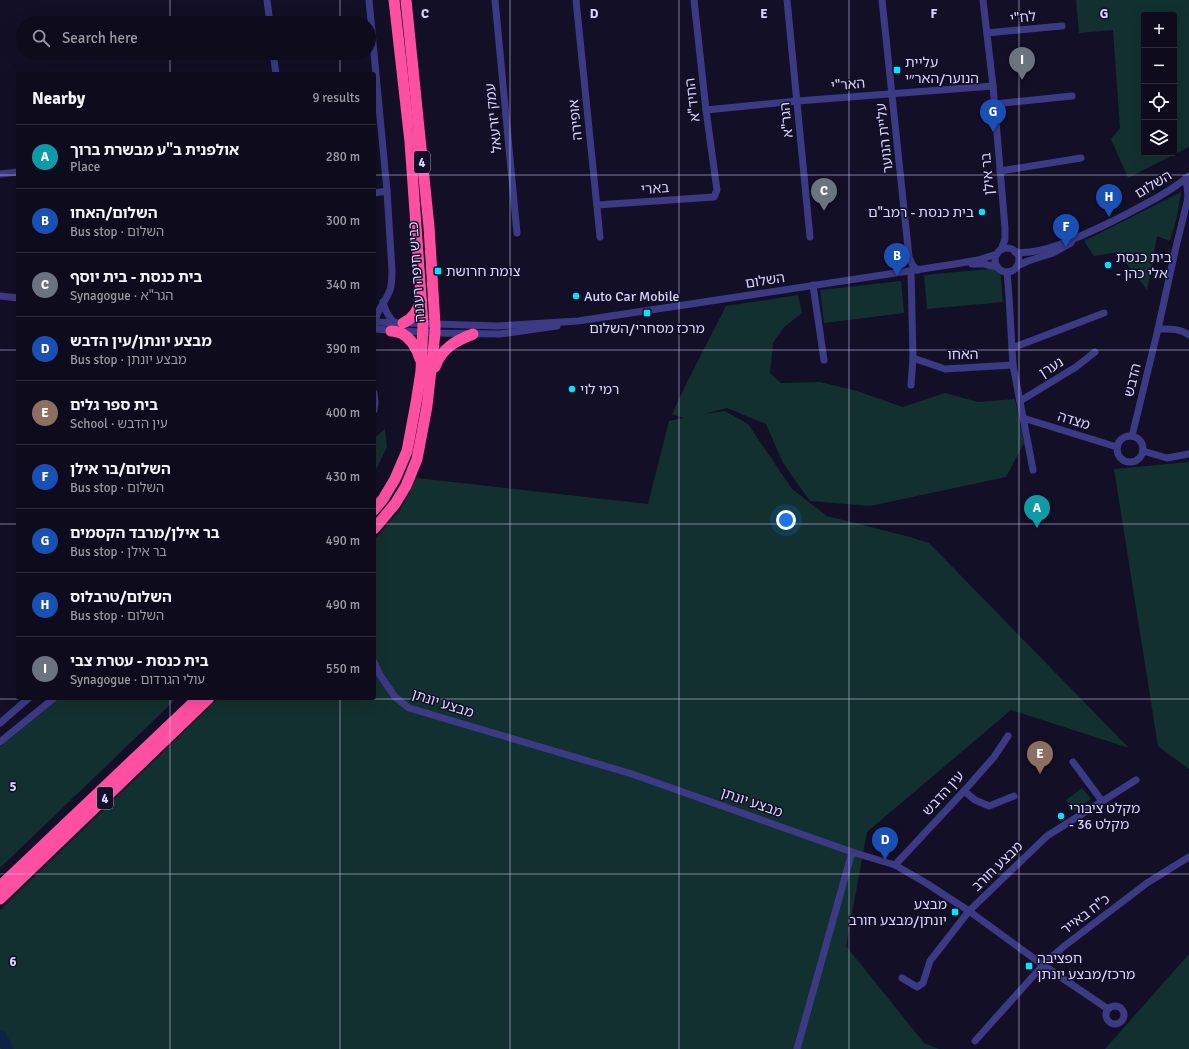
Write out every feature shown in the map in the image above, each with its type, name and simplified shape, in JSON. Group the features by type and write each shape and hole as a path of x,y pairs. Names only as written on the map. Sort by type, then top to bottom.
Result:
{"highway":[{"name":"כביש חיפה רעננה","path":"376,507 395,479 407,451 416,403 421,364 423,328 422,296 410,142 394,0"},
{"name":"כביש חיפה רעננה","path":"376,526 406,486 417,460 431,376 435,329 429,227 406,0"},
{"path":"421,364 413,345 401,333 396,325 407,321 416,313 422,296"},
{"path":"431,376 443,351 461,339 474,334"},
{"name":"4","path":"0,886 196,700"},
{"name":"4","path":"0,899 207,700"}],"street":[{"path":"267,0 269,16"},
{"path":"370,0 371,16"},
{"name":"עמק יזרעאל","path":"495,0 517,233"},
{"name":"אופירה","path":"576,0 600,237"},
{"name":"החיד\"א","path":"694,0 706,110 718,190 714,197"},
{"name":"הגר\"א","path":"787,0 810,237"},
{"name":"עליית הנוער","path":"882,0 909,257 914,270"},
{"name":"בר אילן","path":"983,0 993,86 1005,228 1005,239 999,252"},
{"name":"לח\"י","path":"987,33 1062,26"},
{"path":"274,60 276,72"},
{"path":"375,60 387,191 392,270 390,290 376,315"},
{"name":"האר\"י","path":"706,110 892,93 993,86"},
{"path":"994,104 1072,96"},
{"path":"1000,170 1081,158"},
{"path":"0,174 16,172"},
{"path":"1188,177 1187,202 1158,329 1172,329 1189,335"},
{"name":"השלום","path":"1017,266 1054,253 1086,234 1146,204 1188,177"},
{"path":"376,193 387,191"},
{"name":"בארי","path":"597,205 714,197"},
{"name":"השלום","path":"1015,252 1027,253 1066,242 1086,234"},
{"path":"1009,249 1015,252 1019,260 1014,270 1007,272 997,267 995,260 999,252 1009,249"},
{"name":"השלום","path":"435,329 578,321 955,264 983,258 999,252"},
{"name":"השלום","path":"955,264 984,264 997,267"},
{"path":"911,386 914,358 914,270"},
{"path":"1007,272 1014,365 1033,470"},
{"path":"813,286 824,360"},
{"path":"0,296 16,298"},
{"path":"384,302 386,312 396,325"},
{"path":"1012,348 1104,313"},
{"name":"השלום","path":"435,329 474,334 500,334 552,328 578,321"},
{"path":"376,322 435,329"},
{"path":"376,329 396,325 423,328"},
{"name":"הדבש","path":"1132,436 1158,329"},
{"name":"נערן","path":"1020,401 1076,367 1095,352"},
{"name":"האחו","path":"914,358 945,369 1014,365"},
{"name":"מצדה","path":"1023,418 1117,447"},
{"path":"1132,436 1141,443 1143,451 1142,455 1136,461 1128,462 1124,461 1118,455 1117,447 1118,443 1124,438 1132,436"},
{"path":"1143,451 1167,458 1189,454"},
{"name":"מבצע יונתן","path":"376,666 395,697 410,708 632,774 852,852 895,865 926,882 969,911 1043,965 1108,1009"},
{"path":"0,723 27,700"},
{"path":"0,742 52,700"},
{"name":"עין הדבש","path":"895,865 994,757 1008,736"},
{"path":"1073,762 1102,801"},
{"name":"מבצע חורב","path":"902,978 917,987 923,983 930,961 969,911 1047,836 1136,780"},
{"path":"964,791 975,800 989,806 1014,796"},
{"path":"798,1049 852,852"},
{"name":"כ\"ח באייר","path":"975,1041 1043,965 1063,947 1147,883 1189,857"}],"green space":[{"path":"1076,0 1189,0 1189,147 1177,153 1177,12 1141,12 1141,156 1171,156 1128,178 1111,139 1120,128 1113,30 1079,33"},
{"path":"1181,192 1177,217 1170,241 1157,236 1147,290 1118,252 1094,256 1084,241"},
{"path":"1000,268 1003,302 927,309 924,275"},
{"path":"901,281 904,313 824,323 820,290"},
{"path":"798,295 802,313 783,328 773,343 770,373 781,383 820,382 857,391 903,407 945,393 978,402 1015,399 1024,443 1006,477 870,506 810,501 783,463 766,424 727,408 704,414 725,411 748,424 792,489 827,516 929,543 1129,748 1011,710 867,832 846,946 924,1043 939,1049 0,1049 0,910 217,700 376,700 376,538 401,509 417,478 648,504 669,421 684,418 672,414 726,306"},
{"path":"385,429 387,447 376,470 376,436"},
{"path":"1189,462 1189,769 1158,746 1114,469"},
{"path":"57,700 175,700 0,868 0,747"},
{"path":"1082,788 1091,799 1074,811 1066,800"},
{"path":"1189,954 1189,1049 1105,1049"}],"waterway":[{"path":"0,1035 8,1049"}],"place":[{"name":"עליית הנוער/האר״י","path":"897,70"},
{"name":"בית כנסת - עטרת צבי","path":"1022,80"},
{"name":"בר אילן/מרבד הקסמים","path":"993,132"},
{"name":"בית כנסת - בית יוסף","path":"824,211"},
{"name":"בית כנסת - רמב\"ם","path":"982,212"},
{"name":"השלום/טרבלוס","path":"1109,217"},
{"name":"השלום/בר אילן","path":"1066,247"},
{"name":"בית כנסת - אלי כהן","path":"1108,265"},
{"name":"צומת חרושת","path":"438,271"},
{"name":"השלום/האחו","path":"897,276"},
{"name":"Auto Car Mobile","path":"576,296"},
{"name":"מרכז מסחרי/השלום","path":"647,313"},
{"name":"רמי לוי","path":"572,389"},
{"name":"אולפנית ב\"ע מבשרת ברוך","path":"1037,528"},
{"name":"בית ספר גלים","path":"1040,774"},
{"name":"מקלט ציבורי - מקלט 36","path":"1061,816"},
{"name":"מבצע יונתן/עין הדבש","path":"885,860"},
{"name":"מבצע יונתן/מבצע חורב","path":"955,912"},
{"name":"חפציבה מרכז/מבצע יונתן","path":"1029,966"}]}
